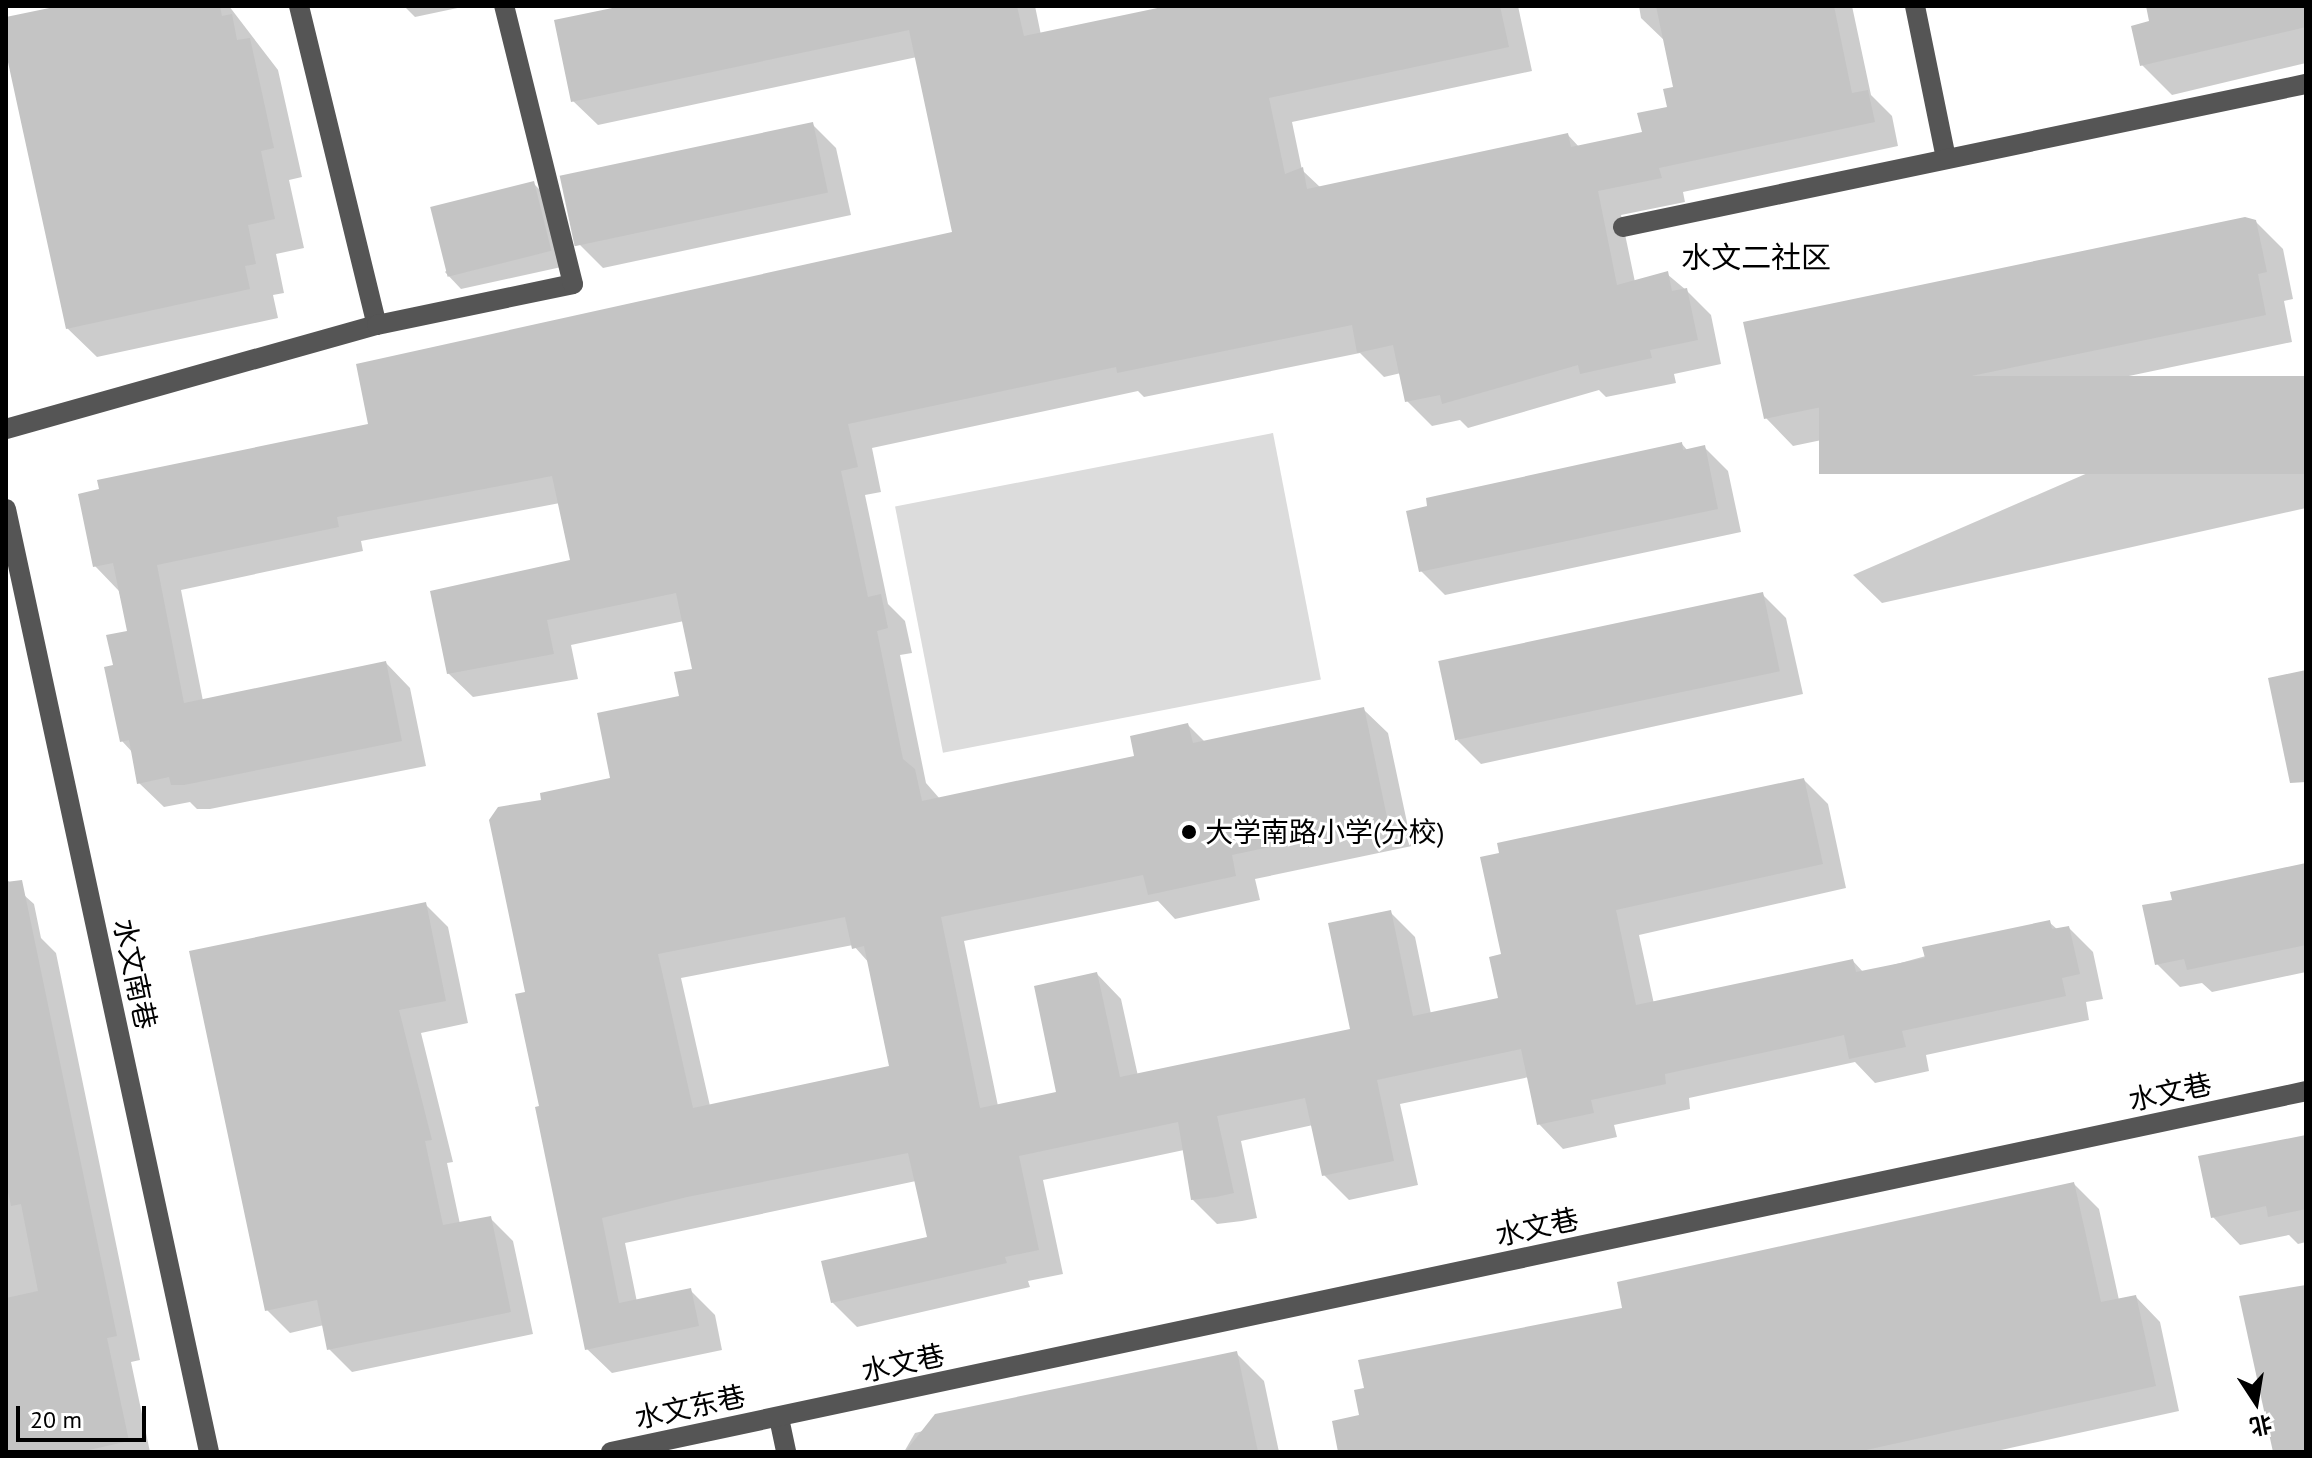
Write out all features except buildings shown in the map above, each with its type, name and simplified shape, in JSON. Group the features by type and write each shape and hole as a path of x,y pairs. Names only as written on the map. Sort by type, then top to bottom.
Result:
{"street":[{"path":"299,6 377,325"},
{"path":"6,429 377,325 573,284 504,6"},
{"path":"1915,6 1946,159"},
{"path":"1623,227 2306,84"},
{"name":"水文南巷","path":"6,509 209,1452"},
{"name":"水文巷","path":"779,1418 2306,1091"},
{"path":"779,1418 786,1452"},
{"name":"水文东巷","path":"611,1452 779,1418"}],"shaded area":[{"path":"1273,433 1321,679 943,753 895,506"}],"place":[{"name":"大学南路小学(分校)","path":"1189,832"}],"district":[{"name":"水文二社区","path":"1756,257"}]}
